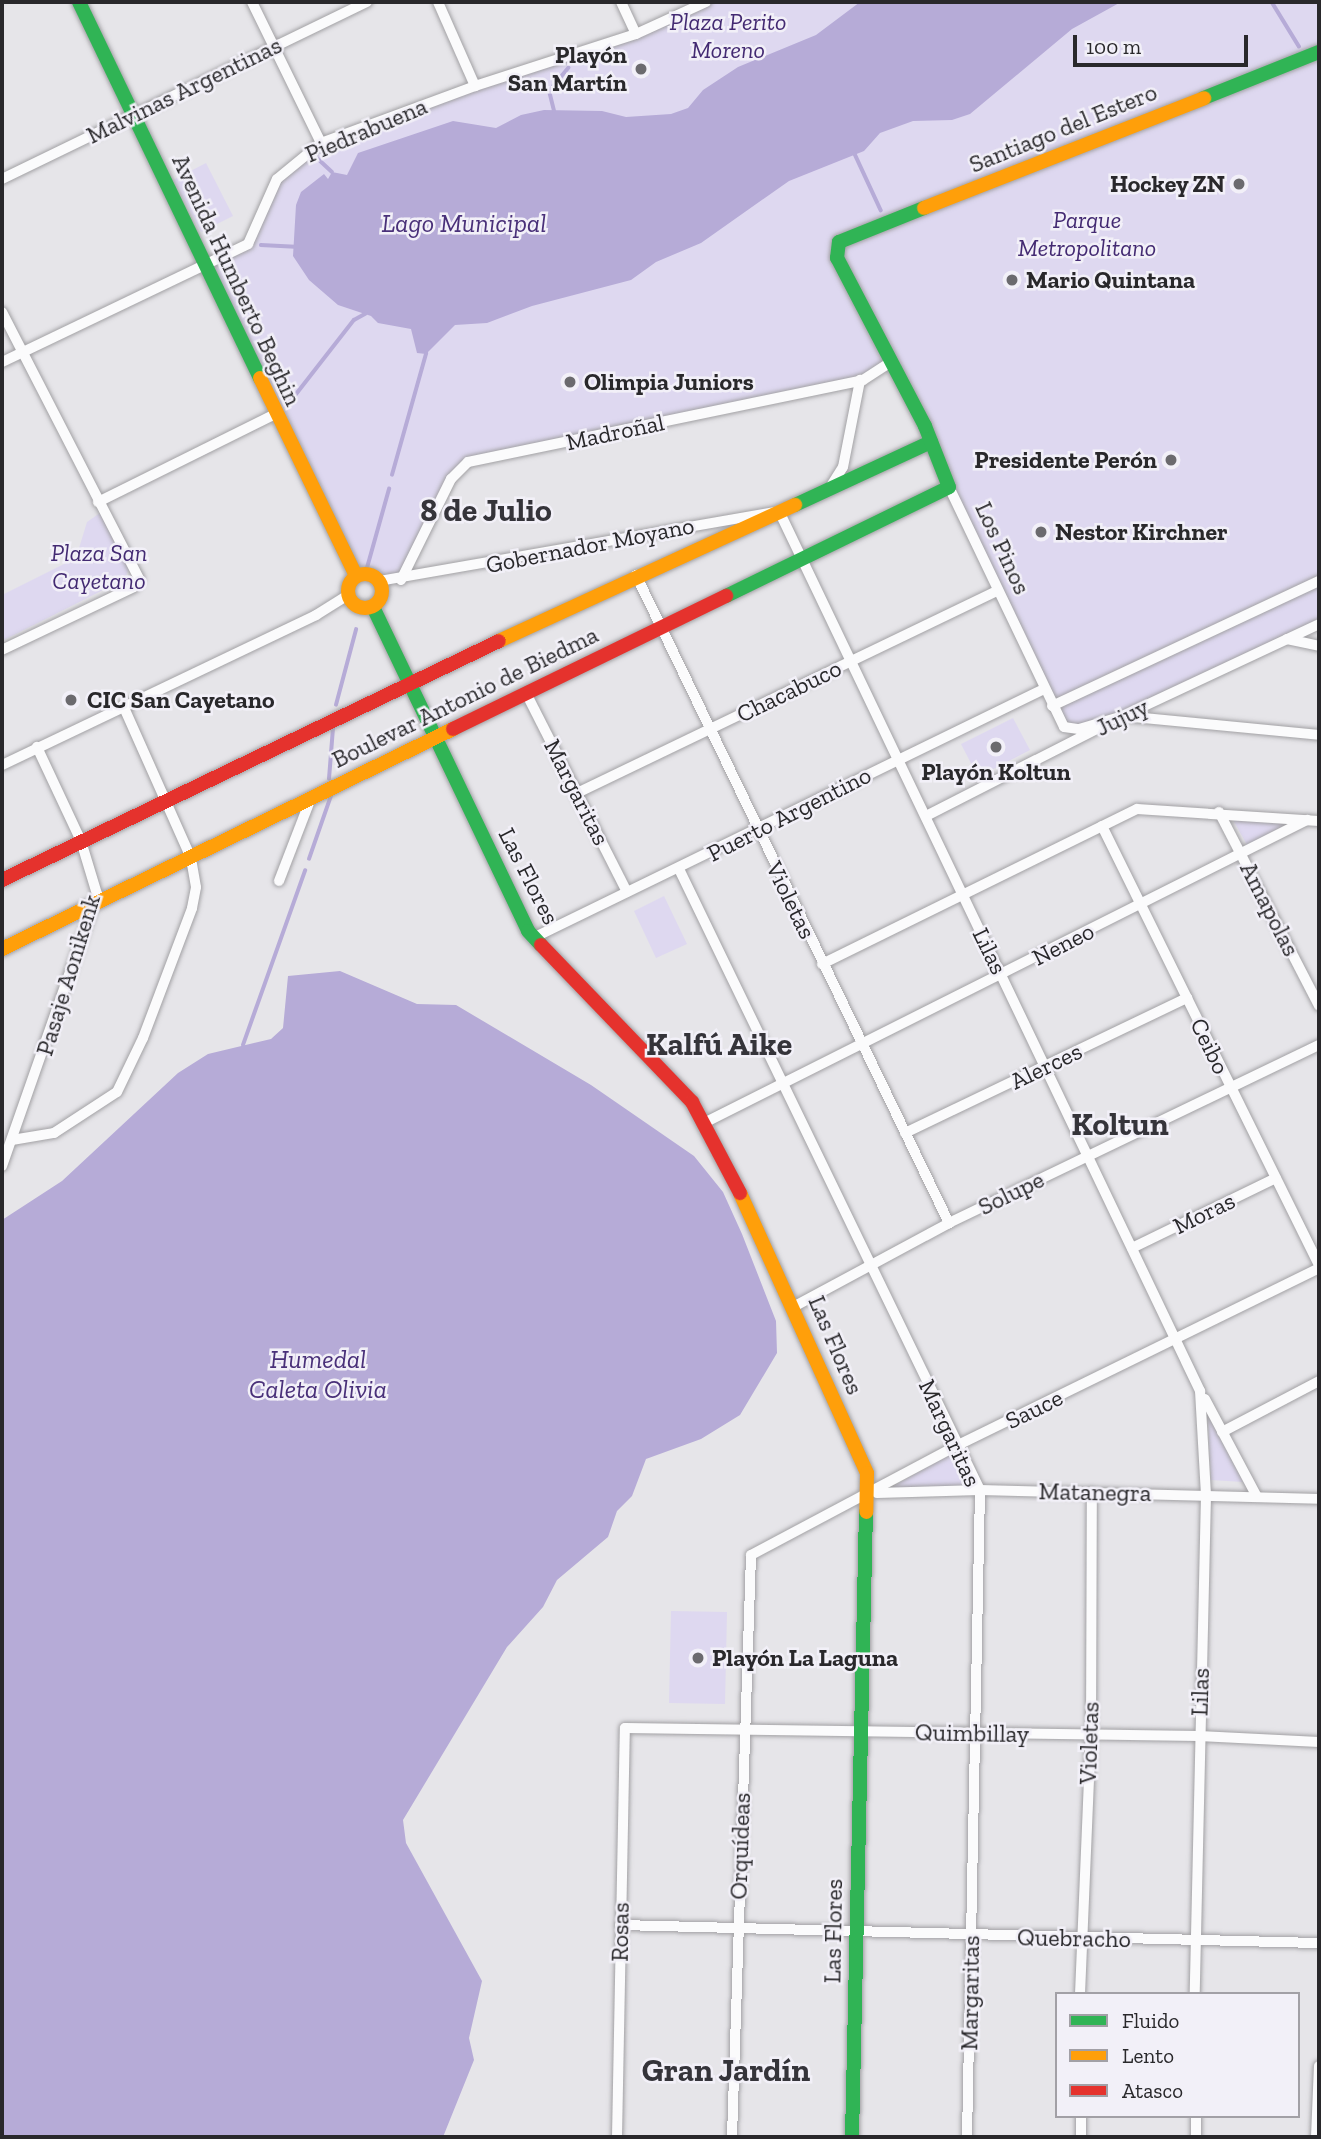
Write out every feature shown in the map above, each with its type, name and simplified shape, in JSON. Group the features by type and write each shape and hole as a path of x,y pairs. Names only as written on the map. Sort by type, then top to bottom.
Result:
{"street":[{"name":"Avenida Humberto Beghin","path":"79,2 275,414 356,576"},
{"path":"252,2 321,143"},
{"name":"Malvinas Argentinas","path":"2,179 367,2"},
{"path":"438,2 475,86"},
{"path":"621,2 636,34"},
{"name":"Piedrabuena","path":"2,362 206,267 247,244 276,179 321,143 475,86 636,34 706,2"},
{"name":"Santiago del Estero","path":"837,258 837,246 849,236 1319,52"},
{"name":"Los Pinos","path":"837,258 892,361 1064,727 1072,730 1124,716"},
{"path":"2,312 137,584 2,650"},
{"name":"Madroñal","path":"401,580 451,480 468,462 860,380 892,361"},
{"path":"829,488 843,467 860,380"},
{"path":"98,502 275,414"},
{"name":"Boulevar Antonio de Biedma","path":"2,880 636,575 931,442"},
{"name":"Boulevar Antonio de Biedma","path":"2,949 949,487"},
{"name":"Gobernador Moyano","path":"379,581 401,580 779,511"},
{"name":"Lilas","path":"779,511 928,815 962,894 1200,1391 1257,1497"},
{"path":"2,765 122,705 316,615 348,595 356,576 366,574 379,581 382,596 373,607"},
{"name":"Violetas","path":"636,575 949,1223"},
{"path":"1052,706 1319,581"},
{"name":"Chacabuco","path":"579,792 998,590"},
{"path":"348,595 354,606 373,607"},
{"path":"373,607 408,683"},
{"name":"Jujuy","path":"928,815 1124,716 1319,624"},
{"path":"1287,639 1319,646"},
{"name":"Las Flores","path":"408,683 437,737 533,938 692,1102 706,1122 795,1306 867,1473 870,1493 858,1730 852,2137"},
{"name":"Puerto Argentino","path":"533,938 758,832 900,758 1044,689"},
{"name":"Margaritas","path":"526,693 579,792 627,892"},
{"path":"12,1140 54,1133 103,1104 127,1077 192,908 196,887 191,858 122,705"},
{"path":"1124,716 1319,735"},
{"name":"Pasaje Aonikenk","path":"2,1166 95,902 97,887 81,841 37,747"},
{"path":"279,881 311,798"},
{"path":"822,964 1144,807 1319,821"},
{"name":"Amapolas","path":"1219,812 1319,1006"},
{"name":"Neneo","path":"706,1122 785,1085 861,1044 1307,820"},
{"name":"Ceibo","path":"1102,826 1319,1267"},
{"name":"Margaritas","path":"678,869 980,1490 973,1733 967,2137"},
{"name":"Alerces","path":"905,1133 1187,998"},
{"name":"Solupe","path":"795,1306 949,1223 1229,1085 1319,1045"},
{"name":"Moras","path":"1132,1248 1276,1178"},
{"name":"Sauce","path":"751,1555 958,1445 1319,1267"},
{"path":"1223,1432 1319,1381"},
{"name":"Lilas","path":"1195,1992 1206,1495 1200,1391"},
{"name":"Matanegra","path":"870,1493 980,1490 1319,1499"},
{"name":"Violetas","path":"1080,1992 1080,1939 1091,1735 1092,1492"},
{"name":"Orquídeas","path":"732,2137 743,1728 751,1555"},
{"name":"Quimbillay","path":"625,1728 1199,1736 1319,1742"},
{"name":"Rosas","path":"617,2137 625,1728"},
{"name":"Quebracho","path":"620,1925 1080,1939 1319,1943"},
{"path":"1316,2137 1319,2066"},
{"path":"1081,2118 1081,2137"},
{"path":"1196,2118 1196,2137"}],"green space":[{"name":"Parque Metropolitano","path":"706,2 1319,2 1319,624 1123,716 1064,727 892,361 863,380 468,462 458,469 406,576 379,581 361,574 206,267 248,244 269,196 301,155"},
{"path":"206,163 233,216 201,232 173,180"},
{"name":"Plaza San Cayetano","path":"100,513 129,568 125,579 2,641 2,595 76,558 87,522"},
{"name":"Playón Koltun","path":"1013,718 1030,750 978,777 961,744"},
{"path":"1232,818 1289,823 1247,845"},
{"path":"664,896 687,944 656,958 634,911"},
{"path":"1208,1416 1217,1433 1243,1482 1211,1480"},
{"path":"952,1453 969,1488 884,1491 899,1483"},
{"name":"Playón La Laguna","path":"671,1611 727,1612 725,1704 669,1703"}],"water":[{"name":"Lago Municipal","path":"860,2 1121,2 1072,29 970,114 952,120 913,121 880,133 864,151 789,181 701,243 656,262 631,280 532,306 487,323 455,325 426,354 417,353 411,329 378,323 371,316 338,305 309,280 293,256 296,205 301,192 324,174 328,179 332,172 347,175 358,153 453,121 496,128 521,115 544,110 602,111 626,117 671,114 688,108 703,90 738,67 816,35"},
{"name":"Humedal Caleta Olivia","path":"340,971 417,1004 456,1005 591,1085 694,1156 723,1192 742,1234 776,1321 777,1353 740,1415 701,1439 646,1459 632,1496 617,1511 608,1537 557,1580 543,1607 507,1647 403,1820 406,1843 482,1981 469,2038 474,2060 443,2137 2,2137 2,1220 62,1181 178,1073 208,1054 271,1039 283,1028 288,976"}],"waterway":[{"path":"1272,2 1299,46"},
{"path":"554,111 549,91 568,68"},
{"path":"313,154 332,172"},
{"path":"855,154 881,210"},
{"path":"261,245 295,247"},
{"path":"286,407 354,320 365,314"},
{"path":"392,475 426,354"},
{"path":"367,568 389,489"},
{"path":"336,705 356,630"},
{"path":"329,779 333,728"},
{"path":"309,859 331,796"},
{"path":"243,1045 305,871"}],"traffic: fast":[{"path":"79,2 260,378"},
{"path":"1204,98 1319,52"},
{"path":"726,596 949,487 925,426 837,258 839,242 924,208"},
{"path":"795,505 931,442"},
{"path":"373,607 528,931 541,945"},
{"path":"852,2137 866,1512"}],"traffic: slow":[{"path":"924,208 1204,98"},
{"path":"260,378 356,576"},
{"path":"499,641 795,505"},
{"path":"365,574 377,579 382,591 377,603 365,608 353,603 348,591 353,579 365,574"},
{"path":"2,949 453,729"},
{"path":"740,1193 867,1473 866,1512"}],"traffic: jam":[{"path":"453,729 726,596"},
{"path":"2,880 499,641"},
{"path":"541,945 692,1102 740,1193"}],"place":[{"name":"Playón San Martín","path":"641,69"},
{"name":"Hockey ZN","path":"1239,184"},
{"name":"Mario Quintana","path":"1012,280"},
{"name":"Olimpia Juniors","path":"570,382"},
{"name":"Presidente Perón","path":"1171,460"},
{"name":"Nestor Kirchner","path":"1041,532"},
{"name":"CIC San Cayetano","path":"71,700"},
{"name":"Playón Koltun","path":"996,747"},
{"name":"Playón La Laguna","path":"698,1658"}],"district":[{"name":"8 de Julio","path":"486,510"},
{"name":"Kalfú Aike","path":"719,1044"},
{"name":"Koltun","path":"1120,1124"},
{"name":"Gran Jardín","path":"726,2070"}],"park label":[{"name":"Plaza Perito Moreno","path":"728,36"}]}
